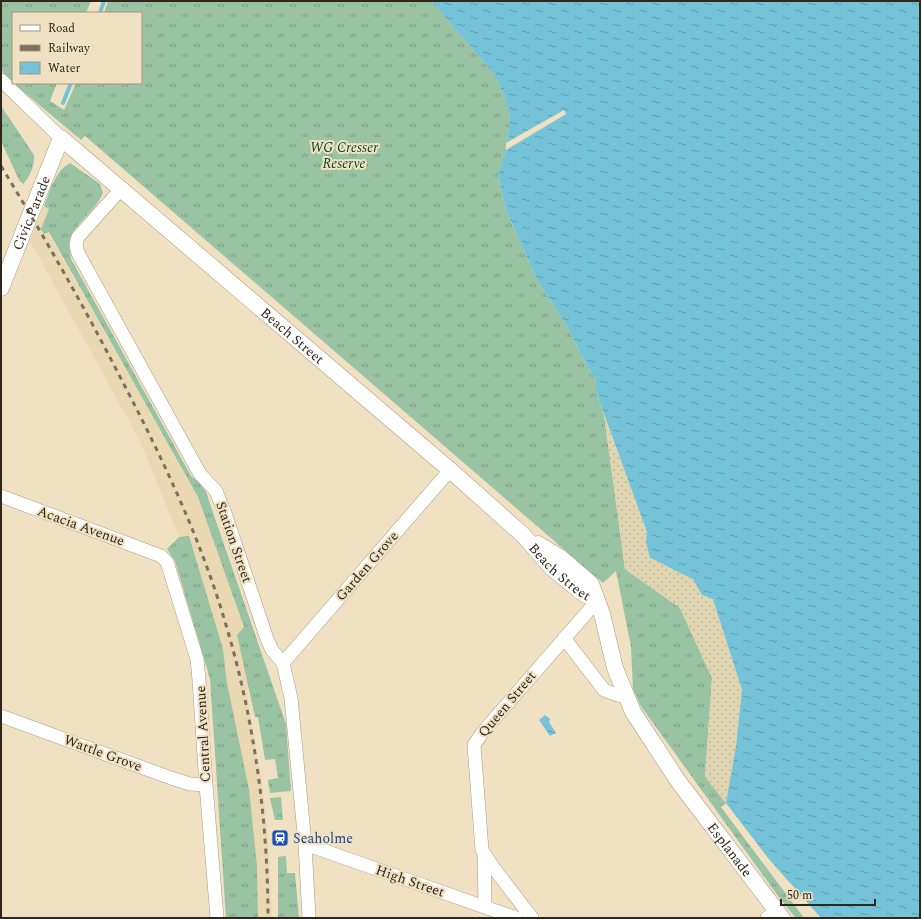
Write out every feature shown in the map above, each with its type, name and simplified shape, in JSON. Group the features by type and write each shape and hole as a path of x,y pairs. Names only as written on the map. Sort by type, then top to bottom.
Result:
{"street":[{"path":"1,80 60,138"},
{"name":"Beach Street","path":"60,138 122,188 450,470 523,535 552,568 580,591 597,600"},
{"name":"Civic Parade","path":"1,288 60,138"},
{"name":"Station Street","path":"122,188 78,237 76,245 78,253 200,474 216,491 225,513 267,639 272,650 283,663 291,698 305,844 309,918"},
{"name":"Garden Grove","path":"283,663 450,470"},
{"name":"Acacia Avenue","path":"1,496 161,556"},
{"name":"Central Avenue","path":"161,556 167,562 170,570 196,659 200,680 206,785 217,918"},
{"name":"Queen Street","path":"484,907 484,853 480,840 474,754 475,743 597,600"},
{"name":"Esplanade","path":"597,600 602,614 622,696 623,715 678,780 775,916"},
{"path":"564,638 602,688 622,696"},
{"name":"Wattle Grove","path":"1,716 171,778 190,784 206,785"},
{"name":"High Street","path":"305,844 516,918"},
{"name":"Queen Street","path":"484,853 528,917"}],"shaded area":[{"path":"44,206 49,209 48,232 198,497 244,627 237,636 249,688 246,689 263,789 268,839 272,918 258,918 257,865 249,789 227,683 223,649 189,536 179,537 141,443 30,241"}],"green space":[{"path":"1,1 91,1 86,12 12,12 12,82 6,77 1,69"},
{"name":"WG Cresser Reserve","path":"108,1 431,1 494,74 504,95 510,119 506,150 498,174 506,210 537,280 565,323 591,373 596,378 596,392 604,415 625,569 680,608 712,678 705,777 726,803 721,807 804,918 796,918 781,900 640,705 633,689 631,647 616,571 603,583 85,136 81,140 14,84 57,84 50,101 64,110 76,84 142,84 142,12 104,12"},
{"path":"1,106 34,155 32,171 23,184 19,180 1,141"},
{"path":"70,163 100,184 103,193 100,200 78,225 70,238 69,244 71,259 191,476 200,483 206,492 286,724 291,791 270,793 268,780 278,778 275,759 265,760 258,717 255,717 237,635 244,627 198,497 49,232 44,234 41,229 49,209 44,206 51,188 60,171"},
{"path":"189,536 223,649 227,683 249,789 257,865 258,918 226,918 210,679 175,561 167,549 179,537"},
{"path":"281,797 283,820 275,820 270,798"},
{"path":"286,856 287,873 295,873 299,918 278,918 278,857"}],"sand":[{"path":"604,415 647,532 646,542 650,558 693,579 702,595 713,599 742,690 736,746 726,803 705,777 712,678 680,608 625,569"}],"water":[{"path":"431,1 920,1 920,918 821,918 768,858 726,803 736,746 742,690 713,599 702,595 693,579 650,558 646,542 647,532 596,392 596,378 591,373 565,323 537,280 506,210 498,174 506,150 510,119 504,95 494,74"},
{"path":"545,715 550,719 549,722 556,733 550,736 539,720"}],"pier":[{"path":"564,110 566,114 506,150 506,143"}],"waterway":[{"path":"100,12 104,1"},
{"path":"63,103 71,84"}],"railway":[{"path":"1,166 75,293 133,402 178,495 216,592 236,661 252,733 258,770 265,844 268,918"}],"place":[{"name":"Seaholme","path":"280,838"}]}
